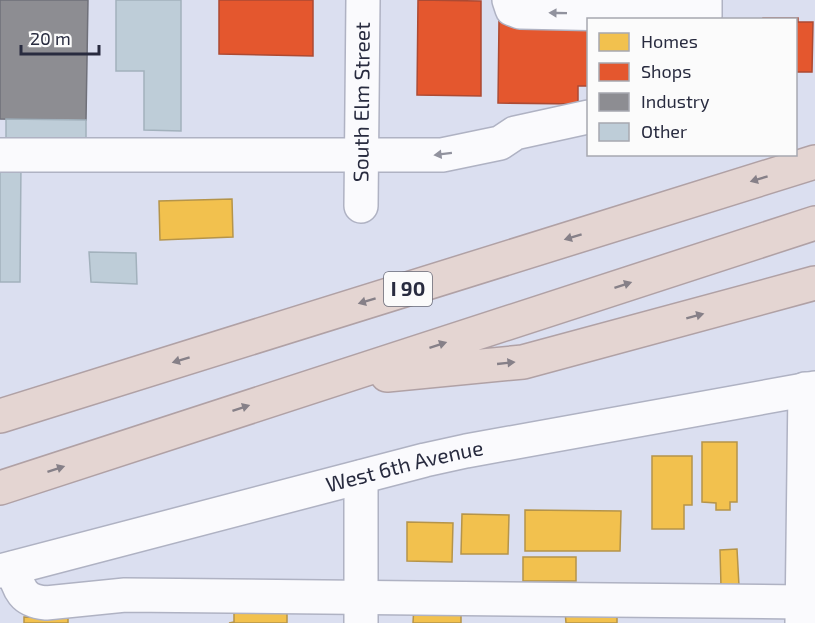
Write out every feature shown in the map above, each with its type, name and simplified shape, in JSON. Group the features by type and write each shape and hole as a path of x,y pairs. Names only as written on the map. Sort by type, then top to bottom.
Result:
{"highway":[{"name":"I 90","path":"0,416 815,162"},
{"path":"0,488 815,223"},
{"path":"322,382 523,362 815,283"}],"street":[{"name":"South Elm Street","path":"361,206 363,0"},
{"path":"509,0 512,9 520,12 705,12"},
{"path":"0,155 442,155 500,143 515,133 587,117"},
{"path":"7,570 21,591 29,598 53,603 125,595 361,610 807,610 810,389"},
{"name":"West 6th Avenue","path":"7,570 465,451 810,389"},
{"path":"361,477 361,610"}],"building: Homes":[{"path":"232,199 233,237 160,240 159,201"},
{"path":"702,442 737,442 737,502 730,502 730,510 716,510 716,503 702,502"},
{"path":"652,456 692,456 692,505 684,505 684,529 652,529"},
{"path":"525,510 621,511 620,551 525,551"},
{"path":"462,514 509,515 508,554 461,554"},
{"path":"407,522 453,523 452,562 407,561"},
{"path":"737,549 739,586 721,587 720,550"},
{"path":"523,557 576,557 576,581 523,581"},
{"path":"414,605 461,606 461,623 413,623"},
{"path":"234,610 287,610 287,623 229,623 234,622"},
{"path":"617,610 617,623 566,623 565,611"},
{"path":"24,617 68,618 68,623 24,623"}],"building: Shops":[{"path":"219,0 313,0 313,56 219,54"},
{"path":"418,0 481,1 481,96 417,95"},
{"path":"797,18 798,22 813,22 812,72 797,72"},
{"path":"499,21 550,21 587,27 587,86 578,86 578,104 498,103"}],"building: Industry":[{"path":"0,0 88,0 86,120 0,119"}],"building: Other":[{"path":"116,0 181,0 181,131 144,130 144,71 116,71"},
{"path":"6,119 86,120 86,140 6,139"},
{"path":"0,162 21,163 20,282 0,282"},
{"path":"89,252 136,253 137,284 91,282"}]}
